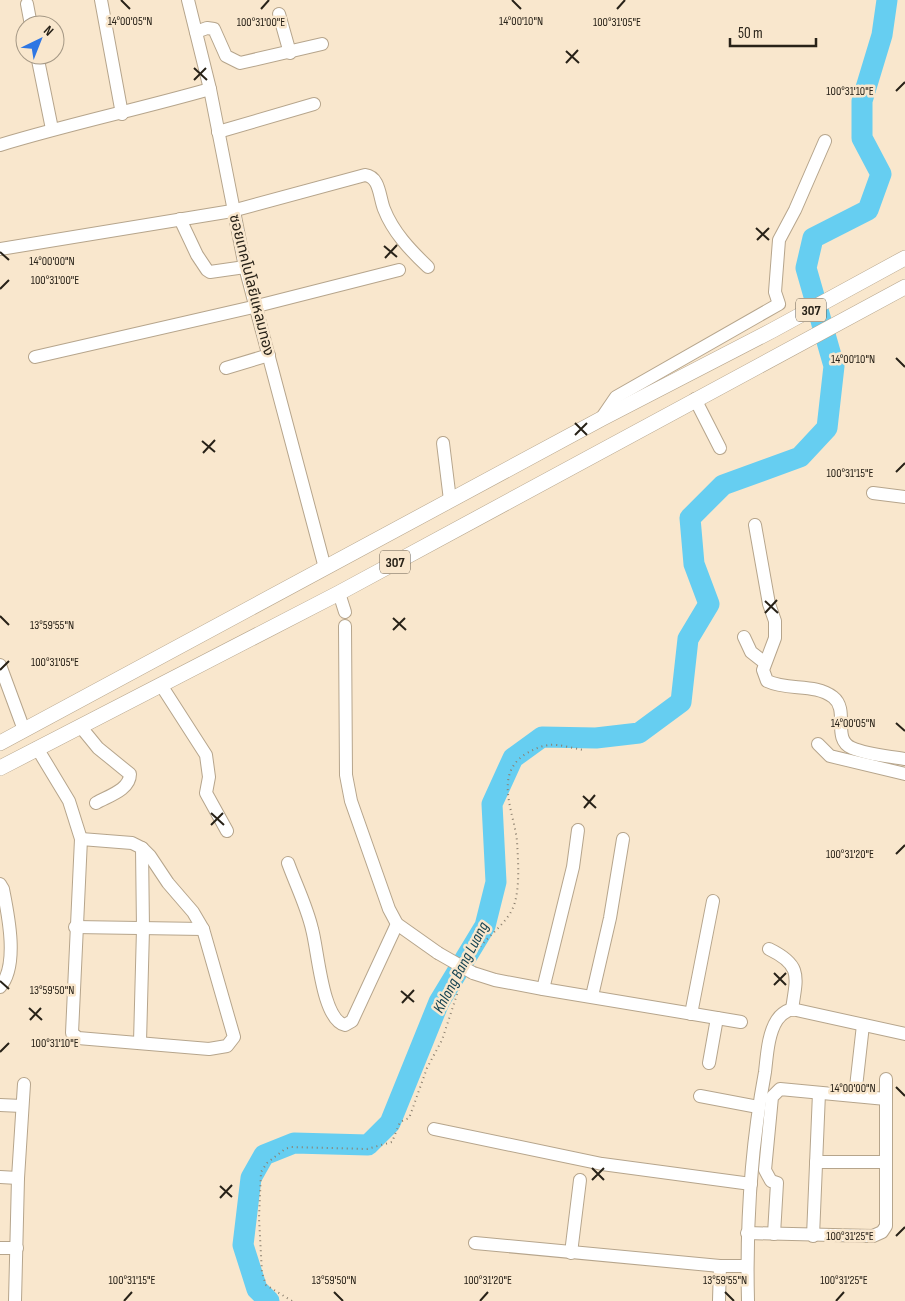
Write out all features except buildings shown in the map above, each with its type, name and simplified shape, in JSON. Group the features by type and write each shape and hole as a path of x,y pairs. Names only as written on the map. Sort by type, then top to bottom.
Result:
{"main road":[{"name":"307","path":"0,743 601,418 773,330 905,258"},
{"name":"307","path":"0,768 339,593 905,287"}],"street":[{"path":"100,0 122,114"},
{"name":"ซอยเทคโนโลยีแหลมทอง","path":"188,0 210,89 232,210 245,267 257,306 325,568"},
{"path":"27,4 29,15"},
{"path":"279,14 290,53"},
{"path":"196,32 207,28 214,29 226,56 240,63 290,53 322,44"},
{"path":"39,65 52,129"},
{"path":"0,145 52,129 122,114 210,89"},
{"path":"218,132 314,104"},
{"path":"601,418 616,397 779,304 775,292 779,240 795,210 825,141"},
{"path":"0,247 232,210 365,175 370,176 377,182 379,197 386,214 404,244 428,267"},
{"path":"180,219 210,272 245,267"},
{"path":"35,357 257,306 399,270"},
{"path":"226,368 270,355"},
{"path":"696,399 720,448"},
{"path":"442,443 450,500"},
{"path":"873,493 905,497"},
{"path":"755,525 769,604 775,621 775,638 763,670 767,680 779,686 818,689 836,699 841,708 844,743 852,748 905,759"},
{"path":"339,593 345,612"},
{"path":"345,626 345,747 351,801 389,909 397,924 468,975 741,1022"},
{"path":"744,637 752,652 765,663"},
{"path":"0,665 24,730"},
{"path":"160,685 206,756 209,777 206,793 227,831"},
{"path":"80,726 98,748 130,774 128,784 96,803"},
{"path":"818,744 830,756 905,774"},
{"path":"37,748 70,801 81,839 82,852 75,926 72,1033 78,1038 209,1049 227,1046 234,1037 202,929 193,912 142,848 132,843 81,839"},
{"path":"543,988 573,867 578,830"},
{"path":"592,996 610,918 623,839"},
{"path":"140,1042 143,929 142,848"},
{"path":"288,863 312,928 322,982 334,1019 340,1024 345,1025 352,1021 397,924"},
{"path":"0,884 4,889 12,933 7,975 0,987"},
{"path":"691,1014 713,901"},
{"path":"75,926 202,929"},
{"path":"769,949 783,956 792,965 797,976 792,1008"},
{"path":"748,1301 747,1233 758,1107 772,1035 777,1020 784,1012 792,1008 905,1034"},
{"path":"709,1063 717,1018"},
{"path":"855,1096 863,1025"},
{"path":"747,1233 873,1236 882,1232 886,1226 886,1079"},
{"path":"15,1301 18,1178 24,1084"},
{"path":"774,1234 777,1183 771,1181 765,1170 772,1097 780,1089 886,1098"},
{"path":"813,1236 819,1092"},
{"path":"700,1096 758,1107"},
{"path":"0,1105 22,1106"},
{"path":"434,1128 602,1164 751,1184"},
{"path":"816,1162 886,1162"},
{"path":"0,1177 18,1178"},
{"path":"571,1253 580,1180"},
{"path":"475,1243 720,1266 747,1266"},
{"path":"0,1248 17,1248"},
{"path":"719,1301 720,1266"}],"path":[{"path":"472,960 476,951 510,914 515,902 517,839 509,804 507,783 510,772 519,759 533,749 550,745 583,750"},
{"path":"292,1301 266,1285 262,1273 259,1218 261,1172 267,1163 284,1149 319,1146 367,1149 392,1142 400,1122 409,1118 427,1068 442,1040 468,975"}],"waterway":[{"name":"Khlong Bang Luang","path":"269,1301 257,1289 243,1245 251,1178 264,1155 294,1143 368,1145 390,1123 439,1002 485,926 496,882 492,804 513,758 542,737 596,738 639,733 681,702 688,639 709,604 694,564 690,518 723,485 800,457 827,428 834,366 806,268 813,238 868,210 881,174 862,138 862,101 882,35 887,0"}]}
